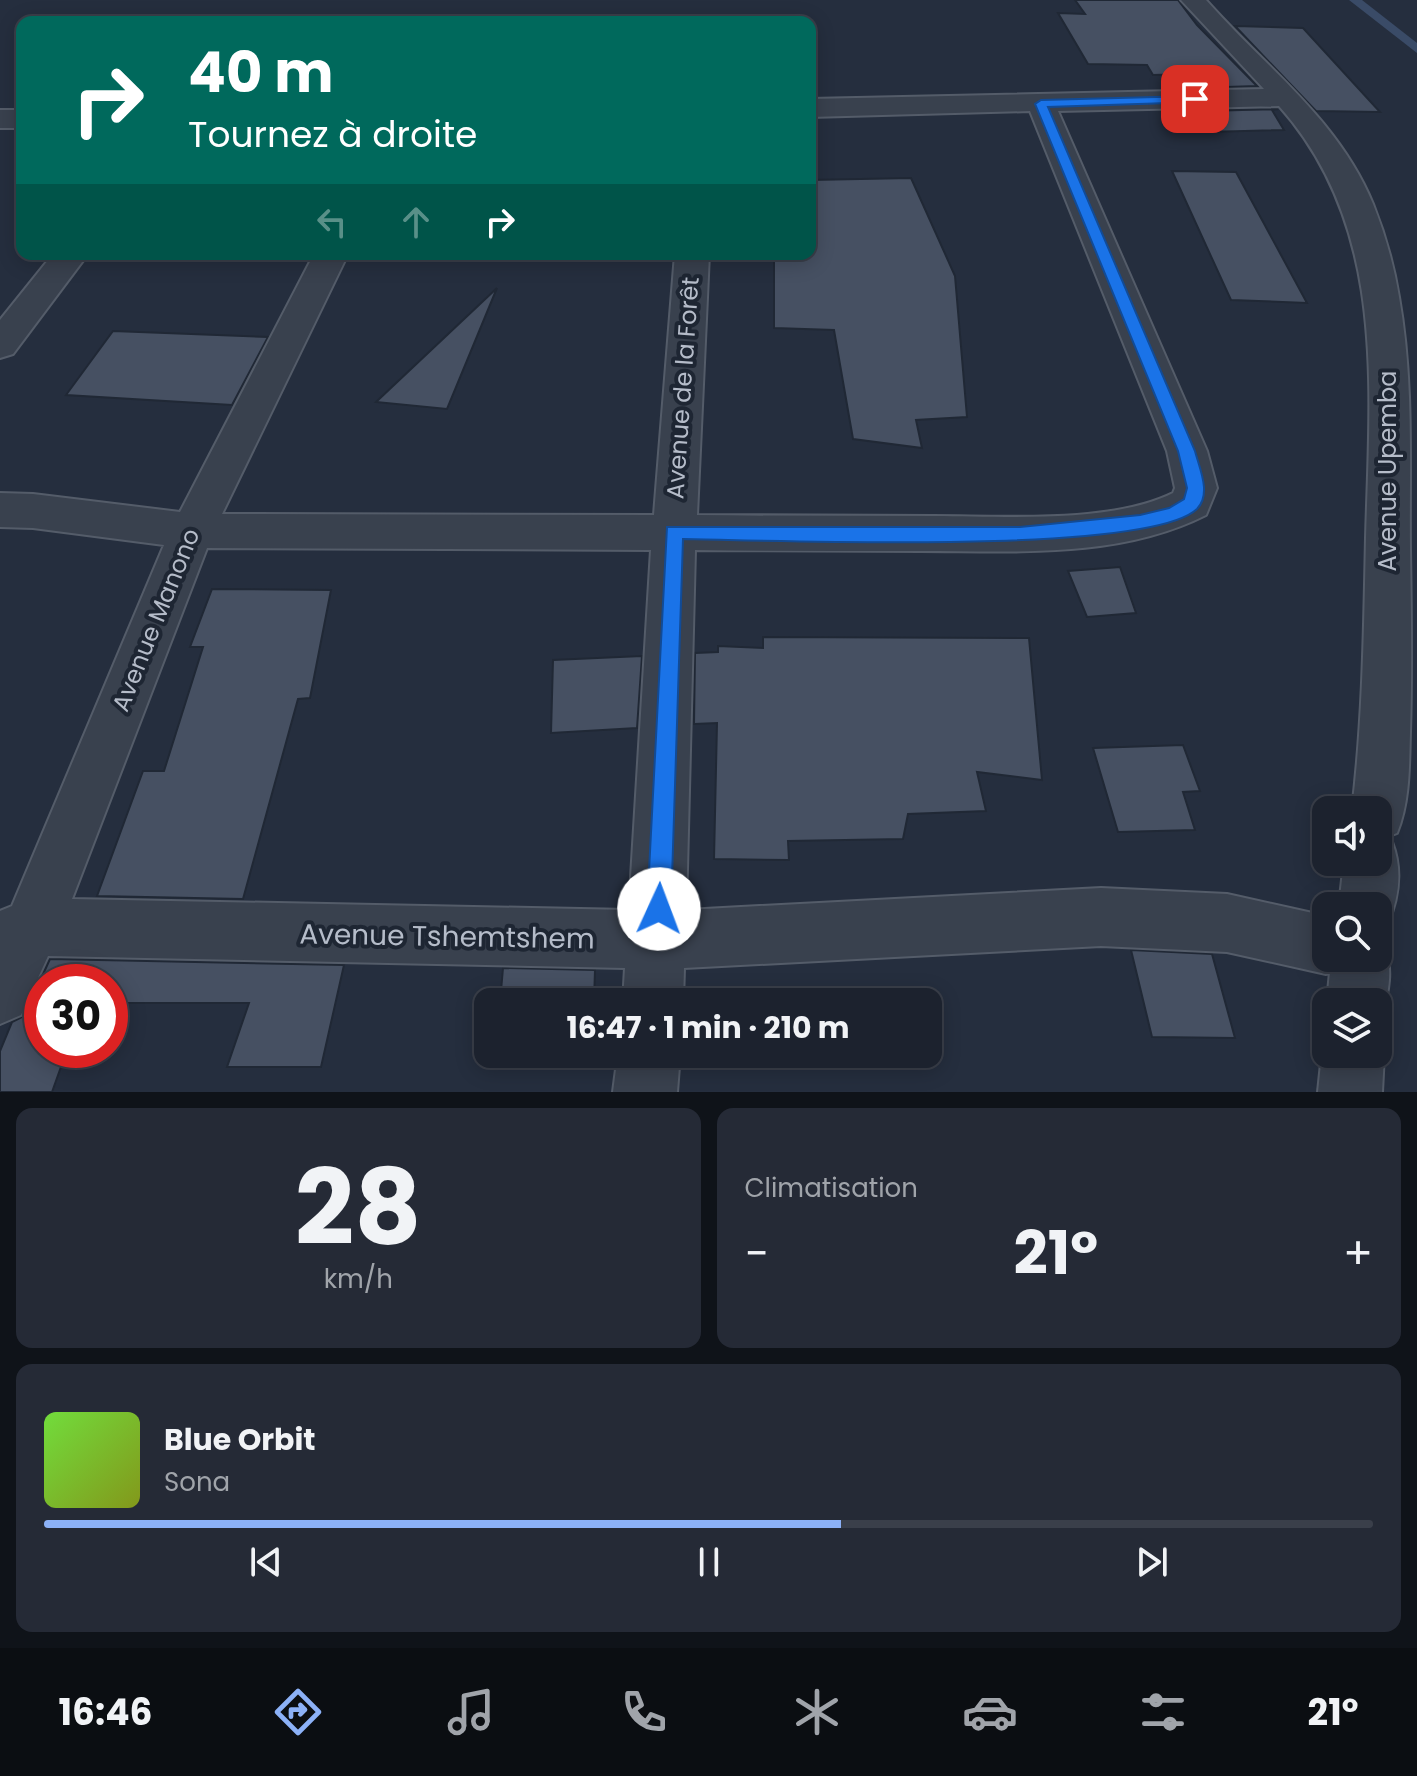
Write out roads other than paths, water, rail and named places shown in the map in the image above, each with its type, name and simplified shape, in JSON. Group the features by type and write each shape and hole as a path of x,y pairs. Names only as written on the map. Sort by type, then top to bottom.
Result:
{"street":[{"name":"Avenue Upemba","path":"1193,0 1242,55 1288,97 1333,157 1360,210 1378,276 1392,381 1387,738 1380,796"},
{"path":"816,108 1288,97"},
{"path":"0,510 33,511 192,531 1020,534 1140,522 1173,514 1191,503 1196,488 1187,451 1041,104"},
{"path":"0,345 66,260"},
{"name":"Avenue Manono","path":"0,994 16,934 192,531 328,260"},
{"name":"Avenue de la Forêt","path":"654,988 674,532 692,260"},
{"name":"Avenue Tshemtshem","path":"16,934 658,940 1101,917 1227,923 1312,942"},
{"path":"645,1092 648,1068"},
{"path":"1350,1092 1352,1068"}],"waterway":[{"path":"1355,0 1417,49"}]}
